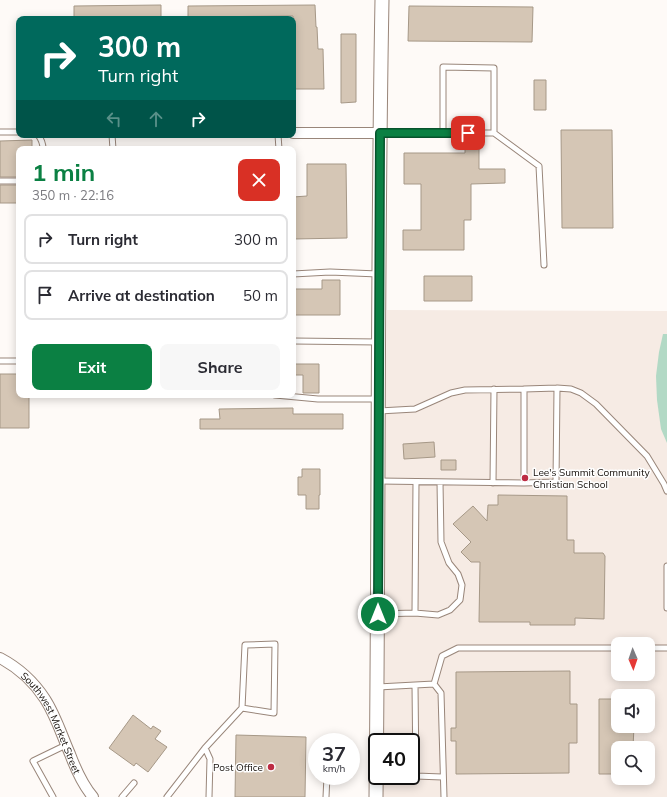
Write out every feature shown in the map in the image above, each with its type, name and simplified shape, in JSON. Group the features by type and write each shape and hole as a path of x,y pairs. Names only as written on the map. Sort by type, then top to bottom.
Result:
{"street":[{"path":"376,797 382,0"},
{"path":"296,133 380,133"},
{"name":"Southwest Market Street","path":"0,658 20,671 44,698 53,713 78,776 93,797"}],"lane":[{"path":"443,133 443,67 494,68 494,133"},
{"path":"0,132 16,132"},
{"path":"380,133 494,133 539,166 544,265"},
{"path":"0,181 16,181"},
{"path":"296,274 330,272 379,274"},
{"path":"296,341 379,342"},
{"path":"0,361 16,361"},
{"path":"379,481 493,483 556,482 557,388"},
{"path":"493,483 494,389"},
{"path":"524,389 524,483"},
{"path":"296,397 416,408 451,393 466,390 571,389 581,393 596,404 647,456 667,491"},
{"path":"415,614 416,482"},
{"path":"378,614 438,615 450,610 460,600 462,585 458,574 449,563 441,542 440,482"},
{"path":"667,566 667,608"},
{"path":"167,797 205,748 242,708 245,646 275,644 274,713 242,708"},
{"path":"434,684 442,656 458,648 611,648"},
{"path":"655,648 667,648"},
{"path":"378,687 434,684"},
{"path":"434,684 441,693 442,777 444,797"},
{"path":"416,685 416,776 442,777"},
{"path":"53,797 33,761 66,745"},
{"path":"205,748 210,759 209,797"},
{"path":"122,797 134,783"},
{"path":"326,797 327,785"}],"shaded area":[{"name":"Lee's Summit Community Christian School","path":"387,310 667,311 667,797 377,797 377,785 420,785 420,733 378,733"}],"green space":[{"path":"663,334 667,334 667,443 661,429 657,400 656,376"}],"building":[{"path":"161,5 161,16 74,16 74,6"},
{"path":"315,5 318,49 323,49 324,89 296,89 296,16 188,16 188,6"},
{"path":"409,6 533,7 532,42 408,41"},
{"path":"341,34 356,34 356,102 341,103"},
{"path":"534,80 546,80 546,110 534,110"},
{"path":"561,130 612,130 613,228 562,228"},
{"path":"32,140 32,146 16,146 16,177 0,177 0,141"},
{"path":"465,143 479,143 479,169 505,169 505,183 471,184 471,220 464,220 464,250 403,250 403,230 421,230 421,184 404,184 404,153 465,153"},
{"path":"307,164 346,164 347,238 296,239 296,197 307,196"},
{"path":"0,185 16,185 16,203 0,203"},
{"path":"424,276 472,276 472,301 424,301"},
{"path":"322,280 340,280 340,315 296,315 296,289 322,289"},
{"path":"296,364 319,364 319,393 303,393 303,375 296,375"},
{"path":"0,374 16,374 16,398 29,398 29,428 0,428"},
{"path":"293,408 293,414 343,414 343,429 200,429 200,419 220,419 219,409"},
{"path":"434,442 435,457 404,459 403,444"},
{"path":"441,460 456,460 456,470 441,470"},
{"path":"302,469 320,469 319,509 306,509 306,495 298,495 298,477 302,477"},
{"path":"498,495 567,496 567,540 574,540 574,553 603,553 605,556 604,619 575,618 575,625 530,625 530,622 479,622 480,562 471,562 461,552 471,542 453,524 473,506 487,521 488,505 498,505"},
{"path":"570,671 570,704 577,704 577,743 569,743 569,773 456,774 456,741 451,741 451,728 456,728 456,672"},
{"path":"599,699 611,699 611,733 634,733 633,741 611,741 611,774 599,774"},
{"path":"133,715 151,729 153,726 161,731 155,739 167,747 148,772 136,763 134,766 109,748"},
{"name":"Post Office","path":"236,735 306,737 305,797 235,797"}],"place":[{"name":"Lee's Summit Community Christian School","path":"525,478"},
{"name":"Post Office","path":"271,767"}],"route":[{"path":"378,614 380,133 468,133"}]}
